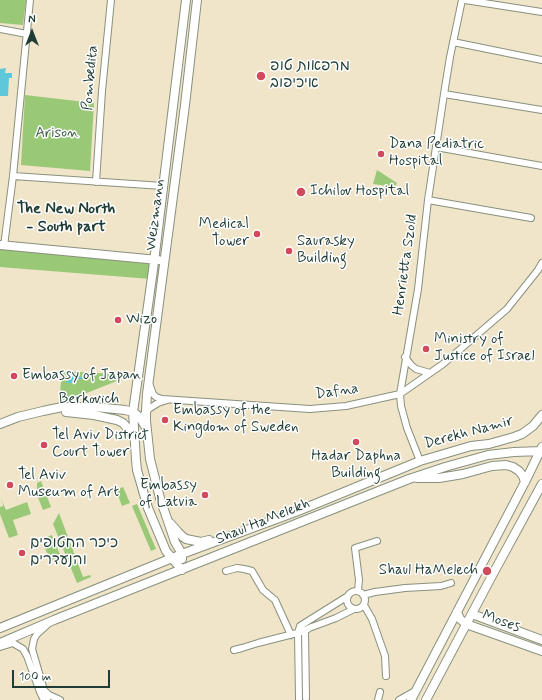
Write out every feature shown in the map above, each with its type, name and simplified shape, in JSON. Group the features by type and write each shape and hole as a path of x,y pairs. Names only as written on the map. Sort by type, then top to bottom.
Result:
{"street":[{"path":"30,0 13,176 2,246 165,260"},
{"name":"Pombedita","path":"96,182 102,91 111,0"},
{"name":"Weizmann","path":"182,570 166,551 148,508 137,470 132,412 154,260 186,0"},
{"name":"Weizmann","path":"182,570 182,554 174,542 160,498 150,459 146,411 197,0"},
{"path":"463,0 542,12"},
{"name":"Henrietta Szold","path":"420,461 407,428 401,406 400,394 418,289 428,200 444,94 453,42 463,0"},
{"path":"0,29 27,34"},
{"path":"453,42 542,60"},
{"path":"444,94 542,110"},
{"path":"436,147 542,166"},
{"path":"13,176 162,186"},
{"path":"428,200 531,218"},
{"name":"Dafna","path":"149,381 153,394 156,397 168,400 310,409 346,406 400,394 443,364 507,309 542,264"},
{"path":"406,357 411,365 416,369 430,373"},
{"name":"Berkovich","path":"0,430 44,415 66,412 125,414 132,412 140,405 147,394"},
{"name":"Dafna","path":"133,434 136,423 146,411 158,403 168,400"},
{"name":"Berkovich","path":"0,424 18,417 62,408 95,407 132,412"},
{"path":"66,412 94,415 120,421 133,434"},
{"name":"Weizmann","path":"132,412 140,418 148,433"},
{"name":"Derekh Namir","path":"420,461 471,446 489,444 514,438 533,426 542,415"},
{"path":"411,700 541,449"},
{"name":"Shaul HaMelekh","path":"0,643 54,620 409,479 488,455 541,449"},
{"name":"Shaul HaMelekh","path":"0,628 182,554 298,511 420,461"},
{"path":"409,479 439,478 463,474 492,466 506,465 520,471 525,482"},
{"path":"426,700 542,484"},
{"path":"167,518 183,537 195,541 201,542 234,535"},
{"path":"377,541 355,548 361,593 365,600 364,605 372,619 385,656 386,676"},
{"path":"226,571 237,568 252,571 263,590 275,600 294,634 303,699"},
{"path":"294,634 300,626 352,592 361,593 441,586 451,583"},
{"path":"348,596 347,604 354,609"},
{"path":"234,650 305,631 354,609 360,609 364,605"},
{"name":"Moses","path":"457,612 460,619 466,624 542,651"},
{"name":"Moses","path":"472,614 542,640"},
{"path":"44,700 33,654 33,644 36,634 54,620"},
{"path":"300,626 305,631 303,699"},
{"path":"0,647 13,643 23,649 42,692 47,700 53,700"},
{"path":"399,700 415,691"},
{"path":"37,700 42,692"},
{"path":"42,692 60,700"},
{"path":"378,700 380,692"}],"green space":[{"path":"0,0 26,0 23,25 0,23"},
{"name":"Arison","path":"25,95 94,103 90,171 21,165"},
{"path":"377,170 397,183 395,187 373,184"},
{"path":"0,245 154,259 151,279 0,267"},
{"path":"62,371 132,375 59,404"},
{"path":"41,481 51,507 43,510 37,495 37,483"},
{"path":"123,487 130,503 122,506 116,490"},
{"path":"0,496 6,510 27,502 31,514 13,520 18,535 9,538 0,514 0,507 3,506 3,504"},
{"path":"137,504 156,549 151,551 132,506"},
{"path":"59,513 83,577 90,575 91,577 77,583 53,524"},
{"path":"52,535 61,557 50,561 45,548 48,547 44,538"}],"water":[{"path":"6,68 5,73 12,73 12,78 9,78 8,96 0,96 0,69"},
{"path":"68,376 82,377 82,379 76,379 76,383 67,383"}],"place":[{"name":"מרפאות טופ איכיפוב","path":"261,76"},
{"name":"Dana Pediatric Hospital","path":"381,154"},
{"name":"Ichilov Hospital","path":"301,192"},
{"name":"Medical Tower","path":"257,234"},
{"name":"Saurasky Building","path":"289,251"},
{"name":"Wizo","path":"118,320"},
{"name":"Ministry of Justice of Israel","path":"426,349"},
{"name":"Embassy of Japan","path":"14,376"},
{"name":"Embassy of the Kingdom of Sweden","path":"165,420"},
{"name":"Hadar Daphna Building","path":"356,442"},
{"name":"Tel Aviv District Court Tower","path":"44,445"},
{"name":"Tel Aviv Museum of Art","path":"10,485"},
{"name":"Embassy of Latvia","path":"205,495"},
{"name":"כיכר החטופים והנעדרים","path":"22,553"},
{"name":"Shaul HaMelech","path":"487,571"}],"district":[{"name":"The New North - South part","path":"66,219"}]}
